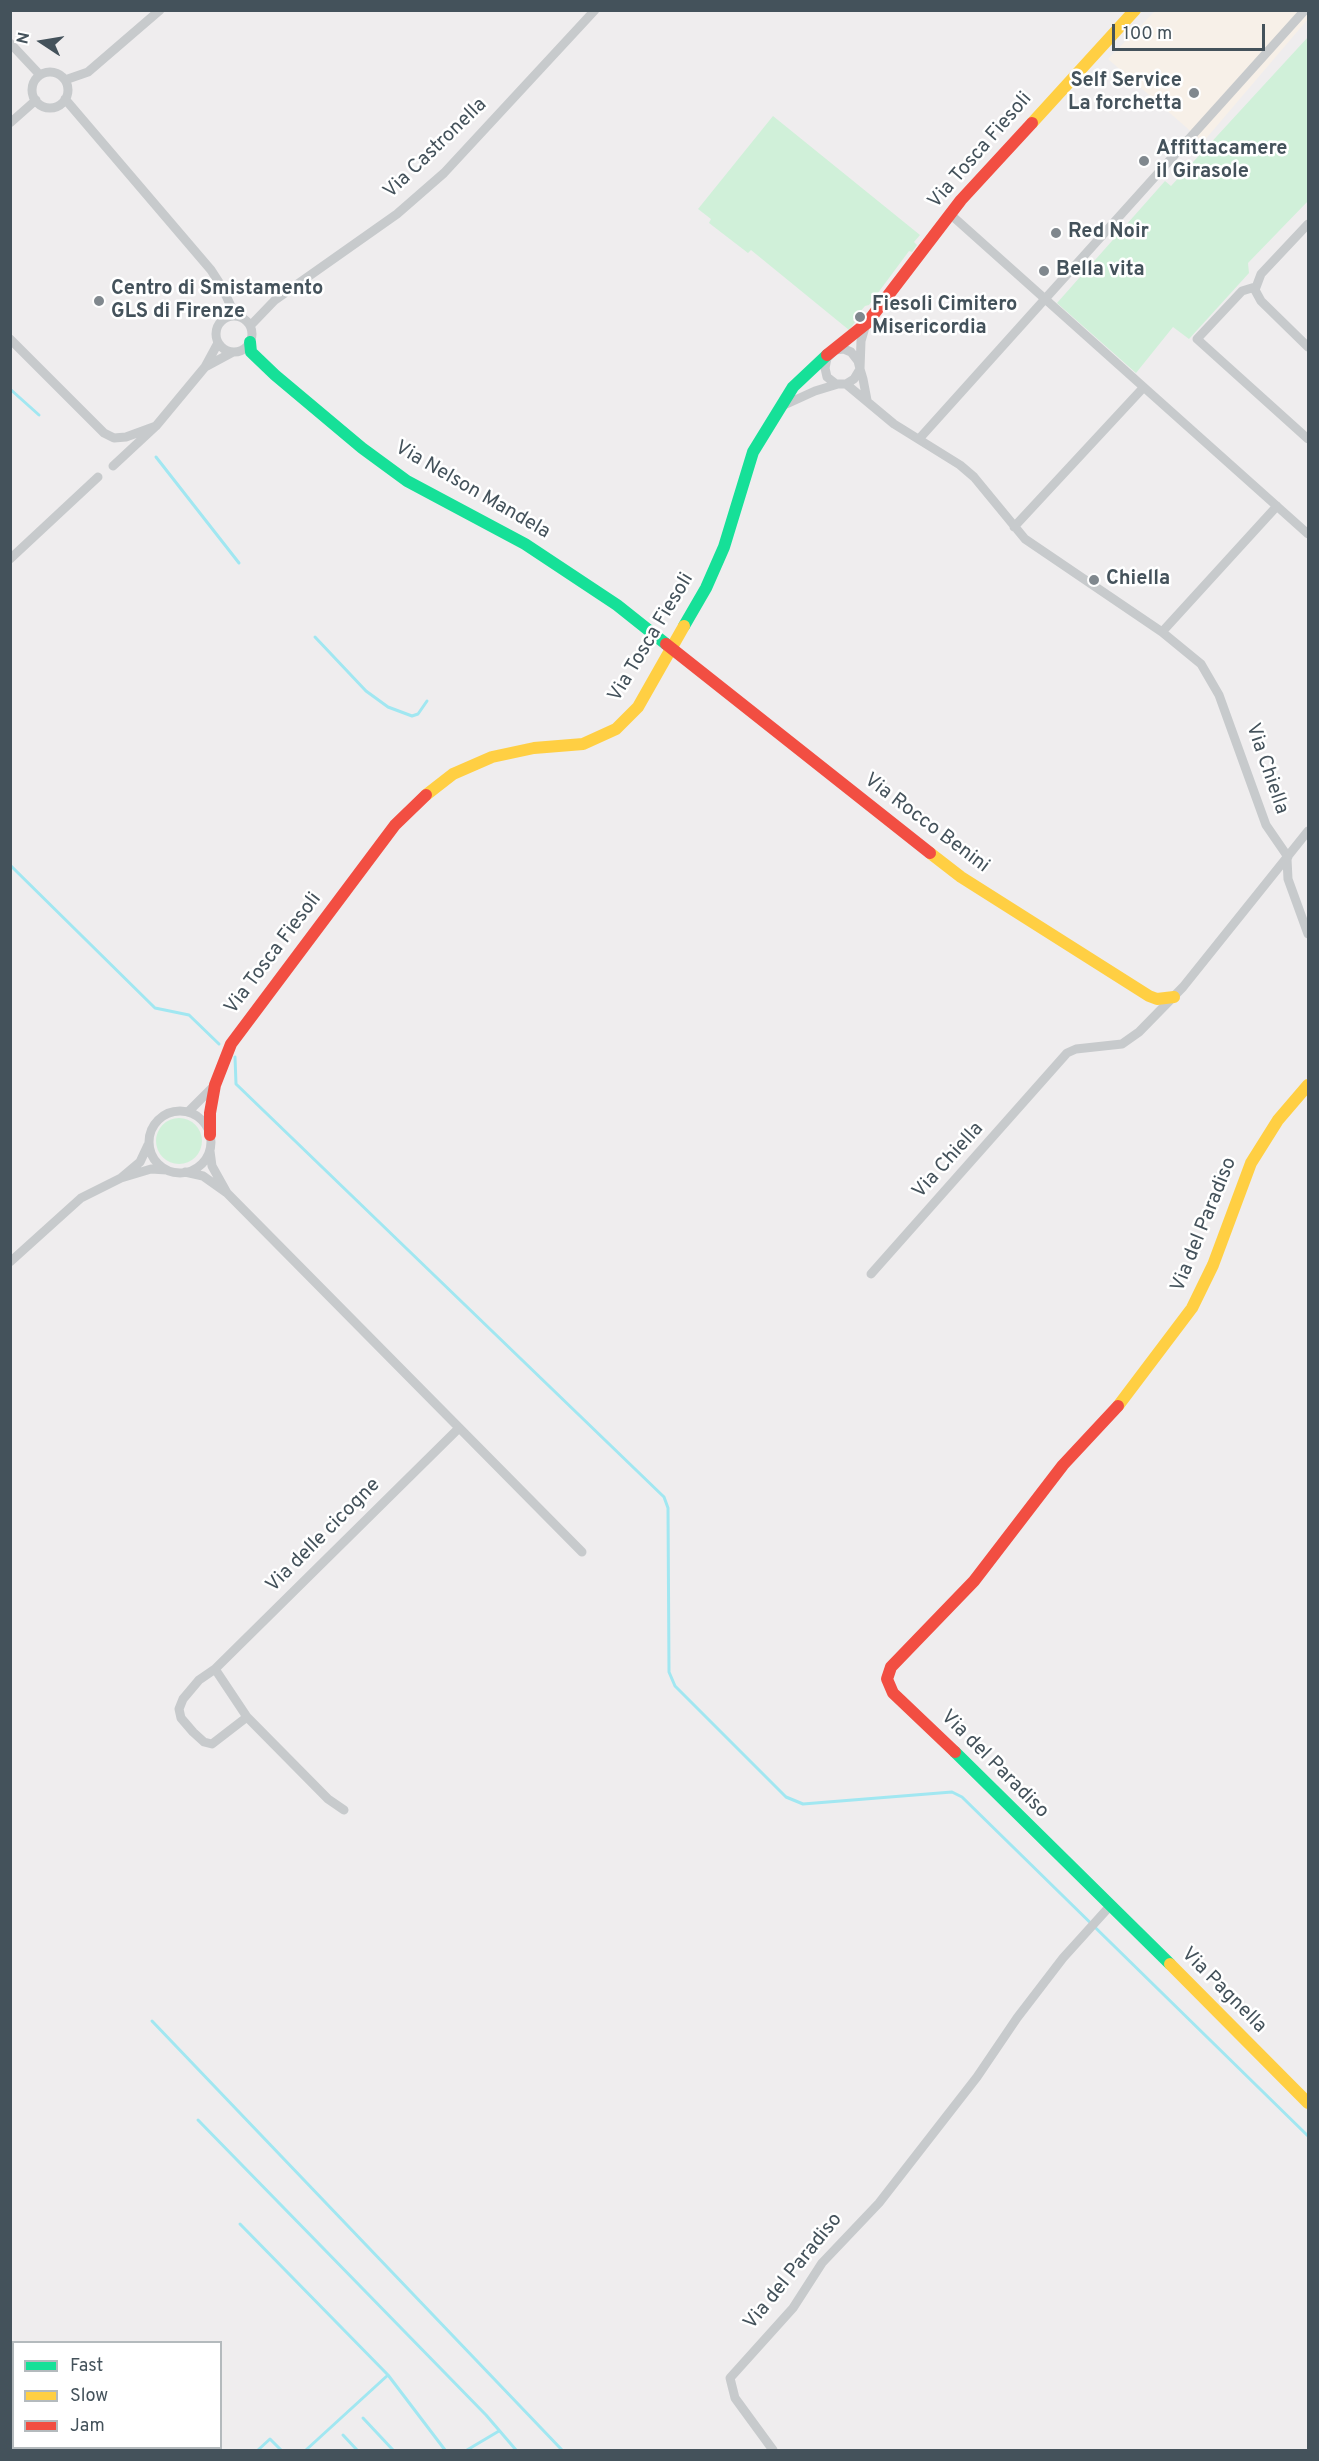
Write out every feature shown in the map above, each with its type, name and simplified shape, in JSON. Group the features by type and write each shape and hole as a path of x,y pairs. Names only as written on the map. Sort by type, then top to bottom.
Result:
{"street":[{"path":"65,80 88,72 160,10"},
{"name":"Via Castronella","path":"250,326 275,300 397,214 444,172 595,10"},
{"name":"Via Tosca Fiesoli","path":"210,1142 210,1113 215,1084 222,1063 237,1035 396,825 415,804 453,774 492,757 534,748 583,744 607,735 638,707 714,570 753,452 798,380 866,324 950,214 1135,10"},
{"path":"919,439 1305,10"},
{"path":"10,43 40,75"},
{"path":"51,72 65,80 68,92 65,99 52,107 36,100 33,90 40,75 51,72"},
{"path":"65,99 211,270 222,287 227,301 239,317 250,326 241,348 205,367"},
{"path":"10,123 36,100"},
{"path":"950,214 1308,534"},
{"path":"1308,224 1261,273 1255,287 1261,301 1308,347"},
{"path":"1255,287 1242,291 1197,339 1308,439"},
{"path":"227,301 222,320 216,331 218,343 222,348 241,348"},
{"path":"222,320 258,317"},
{"name":"Via Tosca Fiesoli","path":"860,369 861,341 866,324"},
{"path":"10,339 104,433 114,438 126,437 156,426"},
{"path":"112,466 156,426 205,367 218,343"},
{"name":"Via Nelson Mandela","path":"241,348 251,352 311,407 407,481 525,544 617,605 672,649"},
{"path":"842,384 829,379 825,370 827,358 831,352 844,349 851,352 858,361 867,400"},
{"path":"780,407 815,391 842,384 857,376 860,369"},
{"name":"Via Chiella","path":"842,384 867,400 887,420 945,453 974,477 1014,527 1041,551 1162,632 1184,649 1211,677 1238,741 1266,825 1288,857 1174,997 1139,1032 1122,1044 1076,1049 1062,1058 871,1275"},
{"path":"1014,527 1143,388"},
{"path":"10,559 98,477"},
{"path":"1162,632 1277,506"},
{"name":"Via Rocco Benini","path":"672,649 961,877 1149,996 1158,999 1174,997"},
{"path":"1308,831 1288,857 1288,879 1308,934"},
{"name":"Via Tosca Fiesoli","path":"188,1112 215,1084"},
{"name":"Via del Paradiso","path":"773,2451 735,2398 730,2379 794,2308 822,2263 879,2203 976,2078 1017,2018 1082,1936 1110,1906 1029,1827 998,1793 893,1693 888,1683 887,1673 974,1581 1063,1465 1125,1399 1192,1308 1209,1275 1251,1163 1278,1120 1308,1085"},
{"path":"121,1178 140,1162 149,1143 151,1130 162,1116 178,1111 188,1112 202,1120 210,1142 212,1166 227,1193"},
{"path":"185,1172 198,1167 210,1142"},
{"path":"149,1143 153,1158 168,1170"},
{"path":"10,1262 81,1198 121,1178 142,1171 168,1170 203,1176 227,1193 582,1552"},
{"name":"Via delle cicogne","path":"246,1717 212,1744 204,1742 181,1718 178,1709 183,1699 199,1680 215,1669 458,1429"},
{"path":"215,1669 246,1717 312,1783 344,1810"},
{"name":"Via Pagnella","path":"1110,1906 1308,2103"}],"shaded area":[{"path":"1155,11 1308,11 1308,19 1203,142 1108,59"}],"green space":[{"path":"1308,37 1308,201 1248,263 1249,273 1189,339 1173,327 1136,373 1057,303 1165,181 1171,186"},
{"path":"773,116 920,235 914,242 917,245 912,252 909,251 869,305 865,306 853,320 855,322 849,330 751,250 748,253 709,223 711,219 698,209"},
{"path":"179,1118 195,1125 202,1141 195,1157 179,1164 163,1157 156,1141 163,1125"},
{"path":"86,2449 88,2450 25,2450"}],"waterway":[{"path":"10,389 39,415"},
{"path":"156,457 239,563"},
{"path":"315,637 366,691 388,707 412,716 418,714 427,701"},
{"path":"10,865 155,1008 189,1015 219,1044"},
{"path":"235,1057 236,1084 664,1497 668,1508 669,1672 675,1686 786,1797 803,1804 952,1792 962,1797 1308,2136"},
{"path":"152,2021 562,2450"},
{"path":"198,2120 486,2415 516,2450"},
{"path":"240,2224 388,2375 445,2450"},
{"path":"306,2450 388,2375"},
{"path":"363,2418 393,2450"},
{"path":"467,2450 499,2431"},
{"path":"343,2435 357,2450"},
{"path":"258,2450 270,2439 281,2450"}],"traffic: fast":[{"path":"250,342 251,352 275,375 362,448 407,481 525,544 617,605 666,644"},
{"path":"684,626 706,588 724,547 753,452 793,387 827,355"},
{"path":"955,1752 1170,1964"}],"traffic: slow":[{"path":"1032,123 1135,10"},
{"path":"426,795 453,774 492,757 534,748 583,744 616,729 638,707 684,626"},
{"path":"930,853 961,877 1149,996 1157,999 1174,997"},
{"path":"1118,1406 1192,1308 1213,1265 1251,1163 1278,1120 1308,1085"},
{"path":"1170,1964 1308,2103"}],"traffic: jam":[{"path":"827,355 867,323 961,200 1032,123"},
{"path":"666,644 930,853"},
{"path":"210,1135 210,1113 215,1085 231,1044 395,825 426,795"},
{"path":"955,1752 893,1693 887,1679 891,1667 974,1581 1063,1465 1118,1406"}],"place":[{"name":"Self Service La forchetta","path":"1194,93"},
{"name":"Affittacamere il Girasole","path":"1144,161"},
{"name":"Red Noir","path":"1056,233"},
{"name":"Bella vita","path":"1044,271"},
{"name":"Centro di Smistamento GLS di Firenze","path":"99,301"},
{"name":"Fiesoli Cimitero Misericordia","path":"860,317"},
{"name":"Chiella","path":"1094,580"}]}
